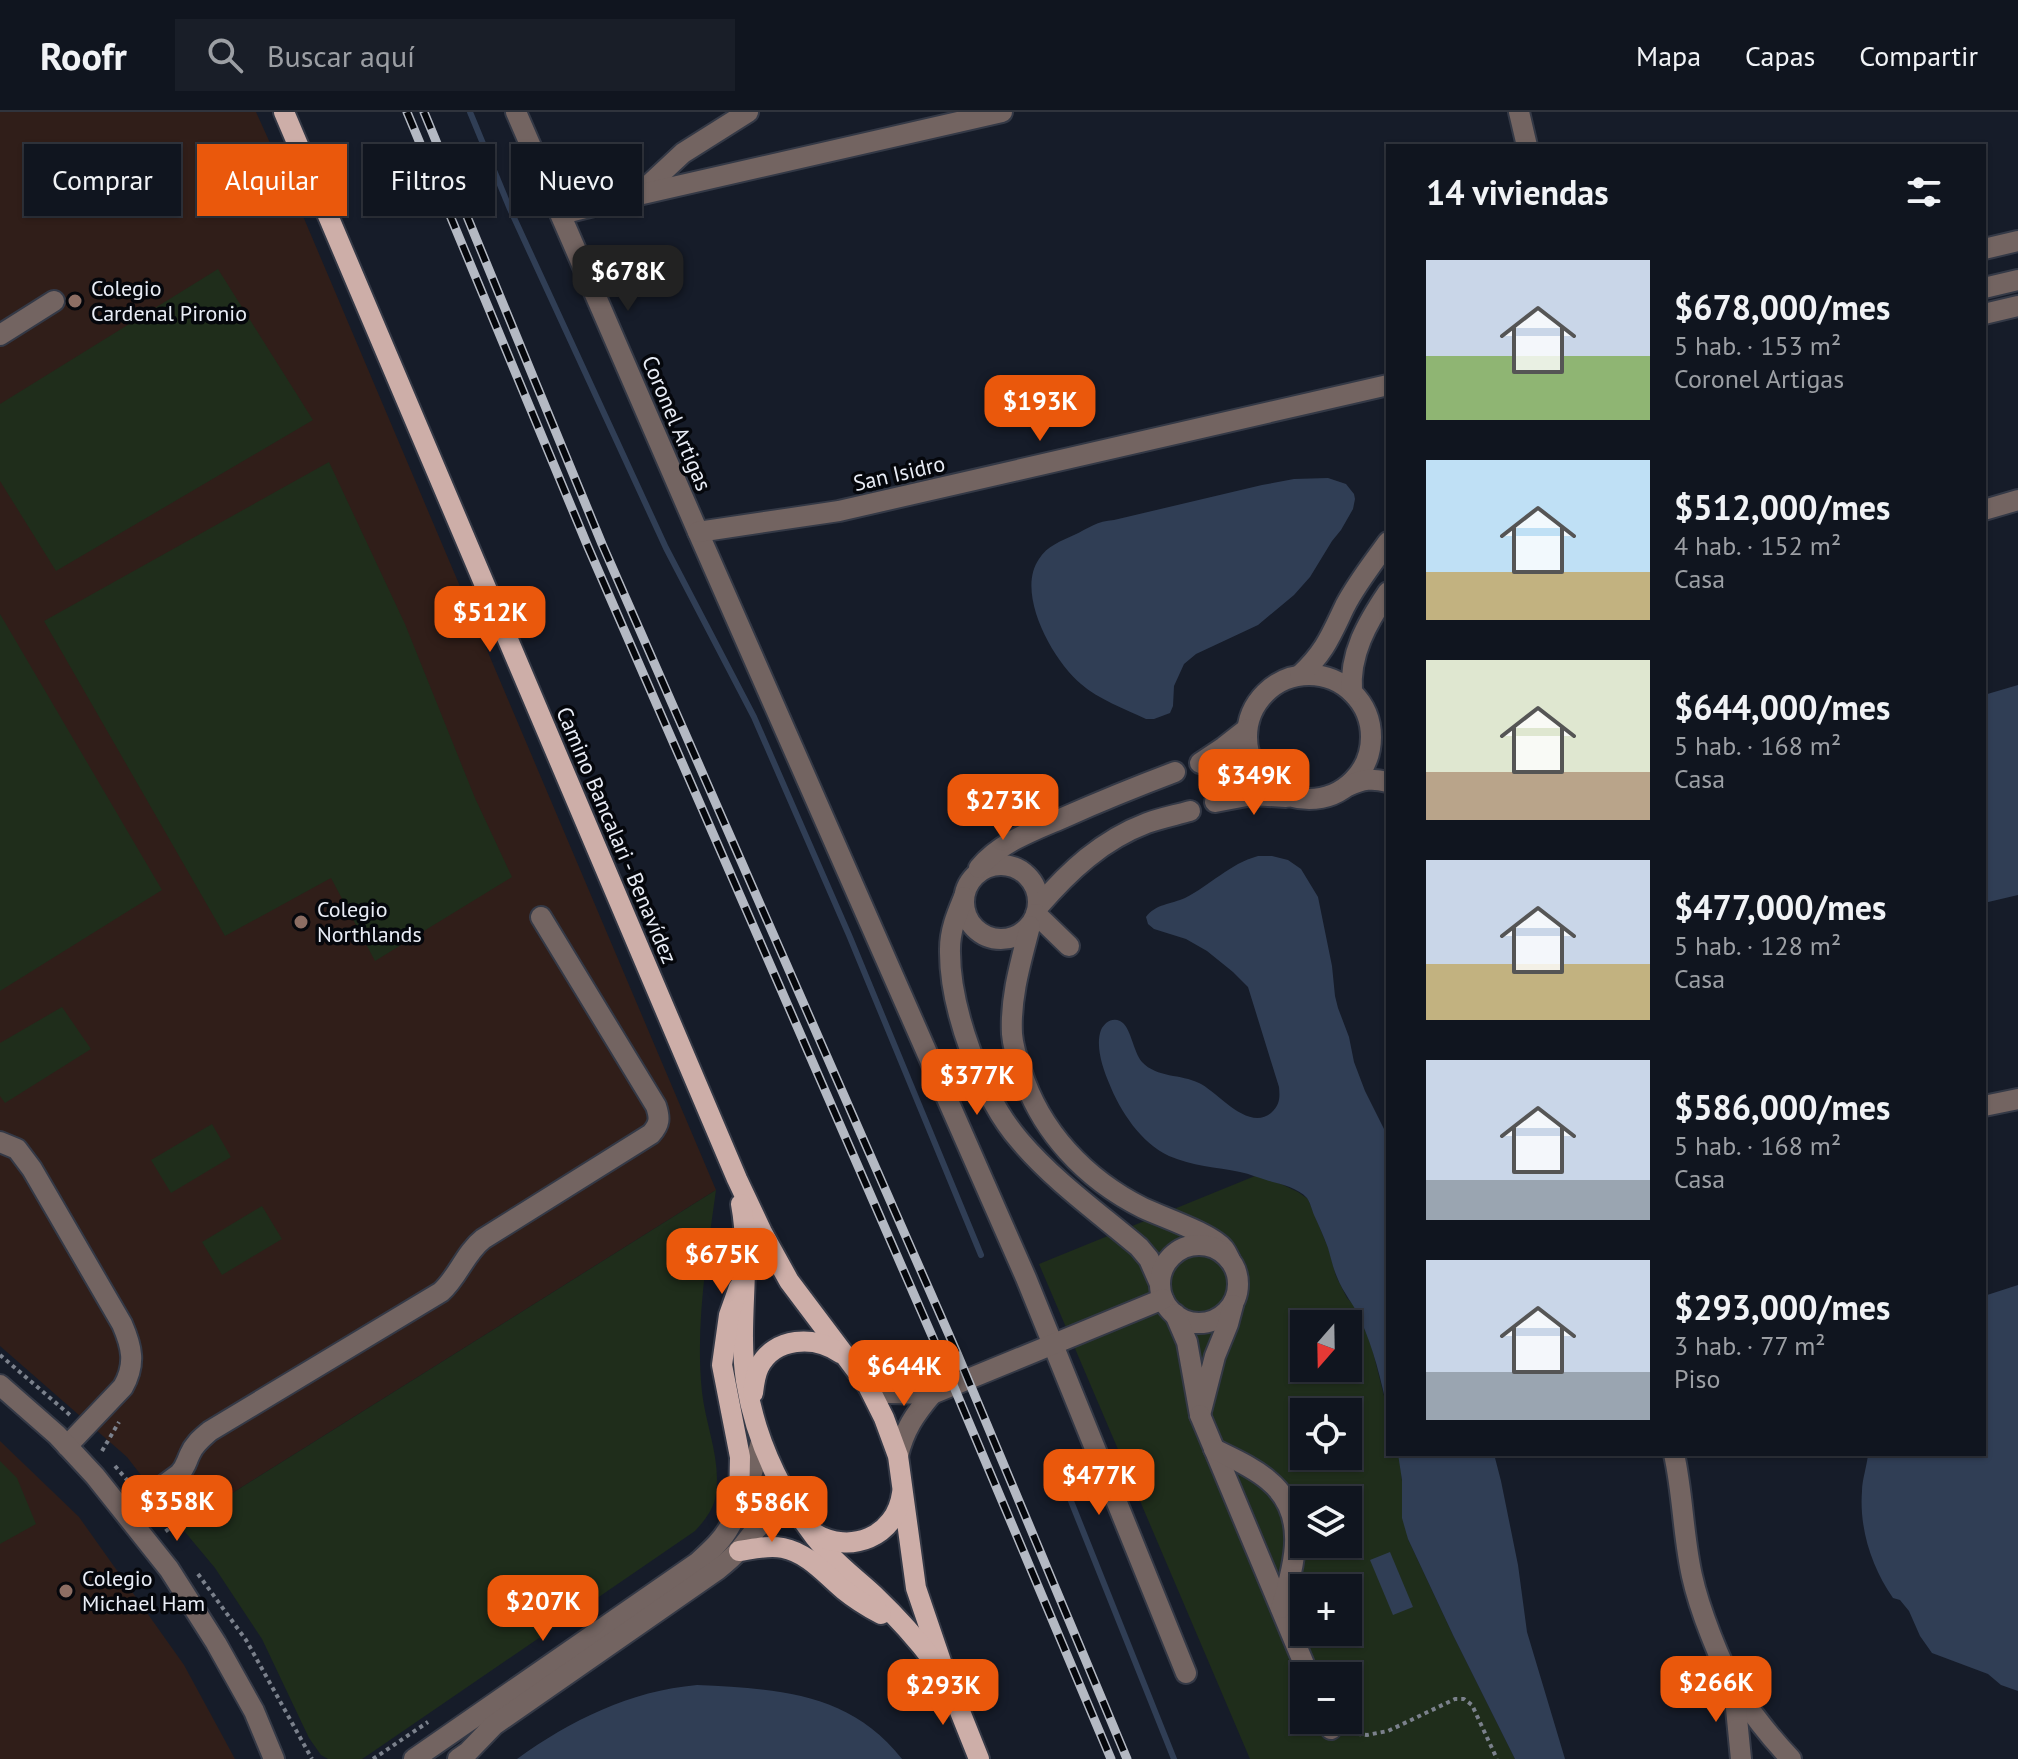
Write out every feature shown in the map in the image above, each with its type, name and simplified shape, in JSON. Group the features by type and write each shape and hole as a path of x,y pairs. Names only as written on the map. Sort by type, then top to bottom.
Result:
{"main road":[{"name":"Camino Bancalari - Benavídez","path":"284,112 737,1179 789,1281 868,1386 884,1418 898,1456 916,1588 979,1759"},
{"name":"Camino Bancalari - Benavídez","path":"737,1179 746,1229 746,1383 761,1442 786,1496 804,1522 831,1556 904,1626 947,1679"},
{"path":"739,1505 740,1457 722,1365 729,1315 745,1272"},
{"path":"751,1405 759,1366 773,1351 791,1342 811,1340 830,1346 846,1357"},
{"path":"804,1522 825,1539 843,1543 861,1541 878,1533 892,1520 900,1504 903,1485"},
{"path":"739,1551 768,1547 794,1551 808,1558 847,1593 904,1626"}],"street":[{"name":"Coronel Artigas","path":"516,112 530,144"},
{"path":"642,191 683,153 748,112"},
{"path":"642,194 1002,112"},
{"path":"1519,112 1527,144"},
{"name":"Coronel Artigas","path":"562,216 1026,1278 1186,1673"},
{"path":"1986,249 2018,241"},
{"path":"1986,288 2018,280"},
{"path":"0,335 54,301"},
{"path":"1986,314 2018,306"},
{"name":"San Isidro","path":"698,532 839,511 1386,385"},
{"path":"1986,509 2018,500"},
{"path":"1300,675 1320,656 1346,604 1386,545"},
{"path":"1352,692 1353,661 1386,595"},
{"path":"1291,798 1271,787 1256,771 1248,750 1247,729 1249,717 1261,697 1278,683 1300,675 1334,680 1352,692 1365,710 1372,733 1369,757 1357,778 1348,786"},
{"path":"1369,721 1386,732"},
{"path":"1200,763 1247,729"},
{"path":"1175,772 1027,833 994,853 982,864 968,887 954,920 950,946 951,971 960,1017 985,1086 1018,1140 1043,1166 1139,1247 1149,1259 1187,1342 1200,1415 1303,1662"},
{"path":"1215,802 1252,795 1315,799 1327,797 1361,780 1374,778 1386,781"},
{"path":"1134,788 1149,822"},
{"path":"1190,811 1149,822 1118,836 1096,851 1074,867 1035,915 1013,937 999,939 986,936 967,917 963,904 968,887 982,869 996,865 1016,867 1032,880 1037,893 1035,915 1016,984 1012,1036 1028,1092 1065,1149 1103,1184 1140,1206 1212,1239 1223,1248 1237,1274 1238,1289 1215,1356 1200,1415"},
{"path":"1035,915 1069,946"},
{"path":"126,1513 179,1474 187,1466 191,1451 210,1431 441,1292 474,1246 483,1239 651,1134 658,1126 660,1118 656,1106 541,917"},
{"path":"1986,1106 2018,1099"},
{"path":"0,1142 17,1149 32,1169 130,1342 129,1376 123,1387 67,1446"},
{"path":"1230,1260 1214,1248 1200,1245 1186,1247 1169,1259 1162,1271 1166,1299 1188,1321 1203,1322 1223,1314 1236,1296"},
{"path":"868,1386 888,1393 932,1394 1166,1299"},
{"path":"0,1385 67,1446 126,1513 169,1569 254,1711 274,1759"},
{"path":"898,1456 913,1416 932,1394"},
{"path":"414,1759 697,1563 718,1544 731,1525 761,1442"},
{"path":"1214,1449 1268,1479 1291,1507 1295,1525 1294,1551 1281,1608"},
{"path":"1674,1456 1692,1578 1717,1648 1734,1684 1772,1738 1791,1759"},
{"path":"1679,1475 1682,1456"},
{"path":"458,1759 494,1725 717,1570 739,1551 768,1518 780,1514 804,1522"},
{"path":"1734,1684 1741,1759"}],"path":[{"path":"1362,1734 1388,1731 1455,1699 1464,1699 1472,1705 1497,1759"}],"shaded area":[{"name":"Colegio Northlands","path":"0,112 256,112 271,144 197,144 197,216 303,216 716,1190 180,1526 127,1457 0,1346"},
{"name":"Colegio Michael Ham","path":"0,1441 79,1517 184,1665 235,1759 0,1759"}],"green space":[{"path":"218,269 313,420 56,571 0,481 0,404"},
{"path":"329,462 405,624 475,798 512,877 375,961 331,878 225,936 44,621"},
{"path":"0,614 162,890 0,991"},
{"path":"62,1007 91,1049 5,1103 0,1096 0,1043"},
{"path":"212,1124 231,1157 171,1193 151,1160"},
{"path":"1255,1176 1281,1184 1308,1199 1336,1276 1356,1310 1290,1310 1290,1382 1362,1382 1362,1323 1386,1404 1386,1456 1398,1456 1400,1462 1408,1539 1515,1759 1250,1759 1039,1264"},
{"path":"716,1190 700,1341 702,1392 717,1481 715,1499 706,1518 695,1531 362,1759 328,1759 321,1755 309,1738 262,1639 215,1568 180,1526"},
{"path":"262,1206 282,1239 222,1275 202,1242"},
{"path":"0,1461 17,1478 36,1524 0,1544"}],"water":[{"path":"1328,478 1346,484 1355,499 1341,530 1310,577 1258,625 1196,654 1184,664 1174,686 1170,713 1146,719 1112,703 1081,684 1059,660 1040,626 1032,590 1033,573 1042,554 1050,547 1103,522 1262,485 1294,479"},
{"path":"2018,685 2018,895 1986,903 1986,694"},
{"path":"1258,856 1288,860 1301,869 1318,897 1338,1008 1365,1091 1386,1133 1386,1403 1362,1324 1362,1310 1356,1310 1339,1283 1307,1198 1284,1185 1244,1173 1186,1162 1159,1150 1141,1135 1125,1115 1100,1057 1101,1030 1109,1021 1117,1020 1127,1028 1139,1058 1148,1067 1199,1083 1253,1118 1262,1118 1274,1110 1279,1101 1279,1087 1248,987 1207,951 1186,939 1154,929 1146,917 1154,909 1194,893 1238,864"},
{"path":"2018,1285 2018,1691 2001,1685 1988,1674 1932,1653 1909,1611 1900,1600 1893,1598 1879,1574 1868,1548 1863,1520 1862,1487 1868,1456 1986,1456 1986,1295"},
{"path":"1398,1456 1495,1456 1518,1565 1527,1632 1565,1759 1515,1759 1408,1539 1402,1518"},
{"path":"1390,1552 1413,1607 1393,1615 1370,1560"},
{"path":"697,1685 782,1692 834,1707 859,1719 881,1736 902,1759 517,1759 558,1732 602,1710 648,1694"}],"waterway":[{"path":"470,112 510,209 666,548 754,717 849,935 981,1255"},
{"path":"1055,1461 1174,1759"}],"railway":[{"path":"407,112 588,547 943,1361 1111,1759"},
{"path":"424,112 602,544 957,1353 1127,1759"}],"place":[{"name":"Colegio Cardenal Pironio","path":"75,301"},
{"name":"Colegio Northlands","path":"301,922"},
{"name":"Colegio Michael Ham","path":"66,1591"}]}
